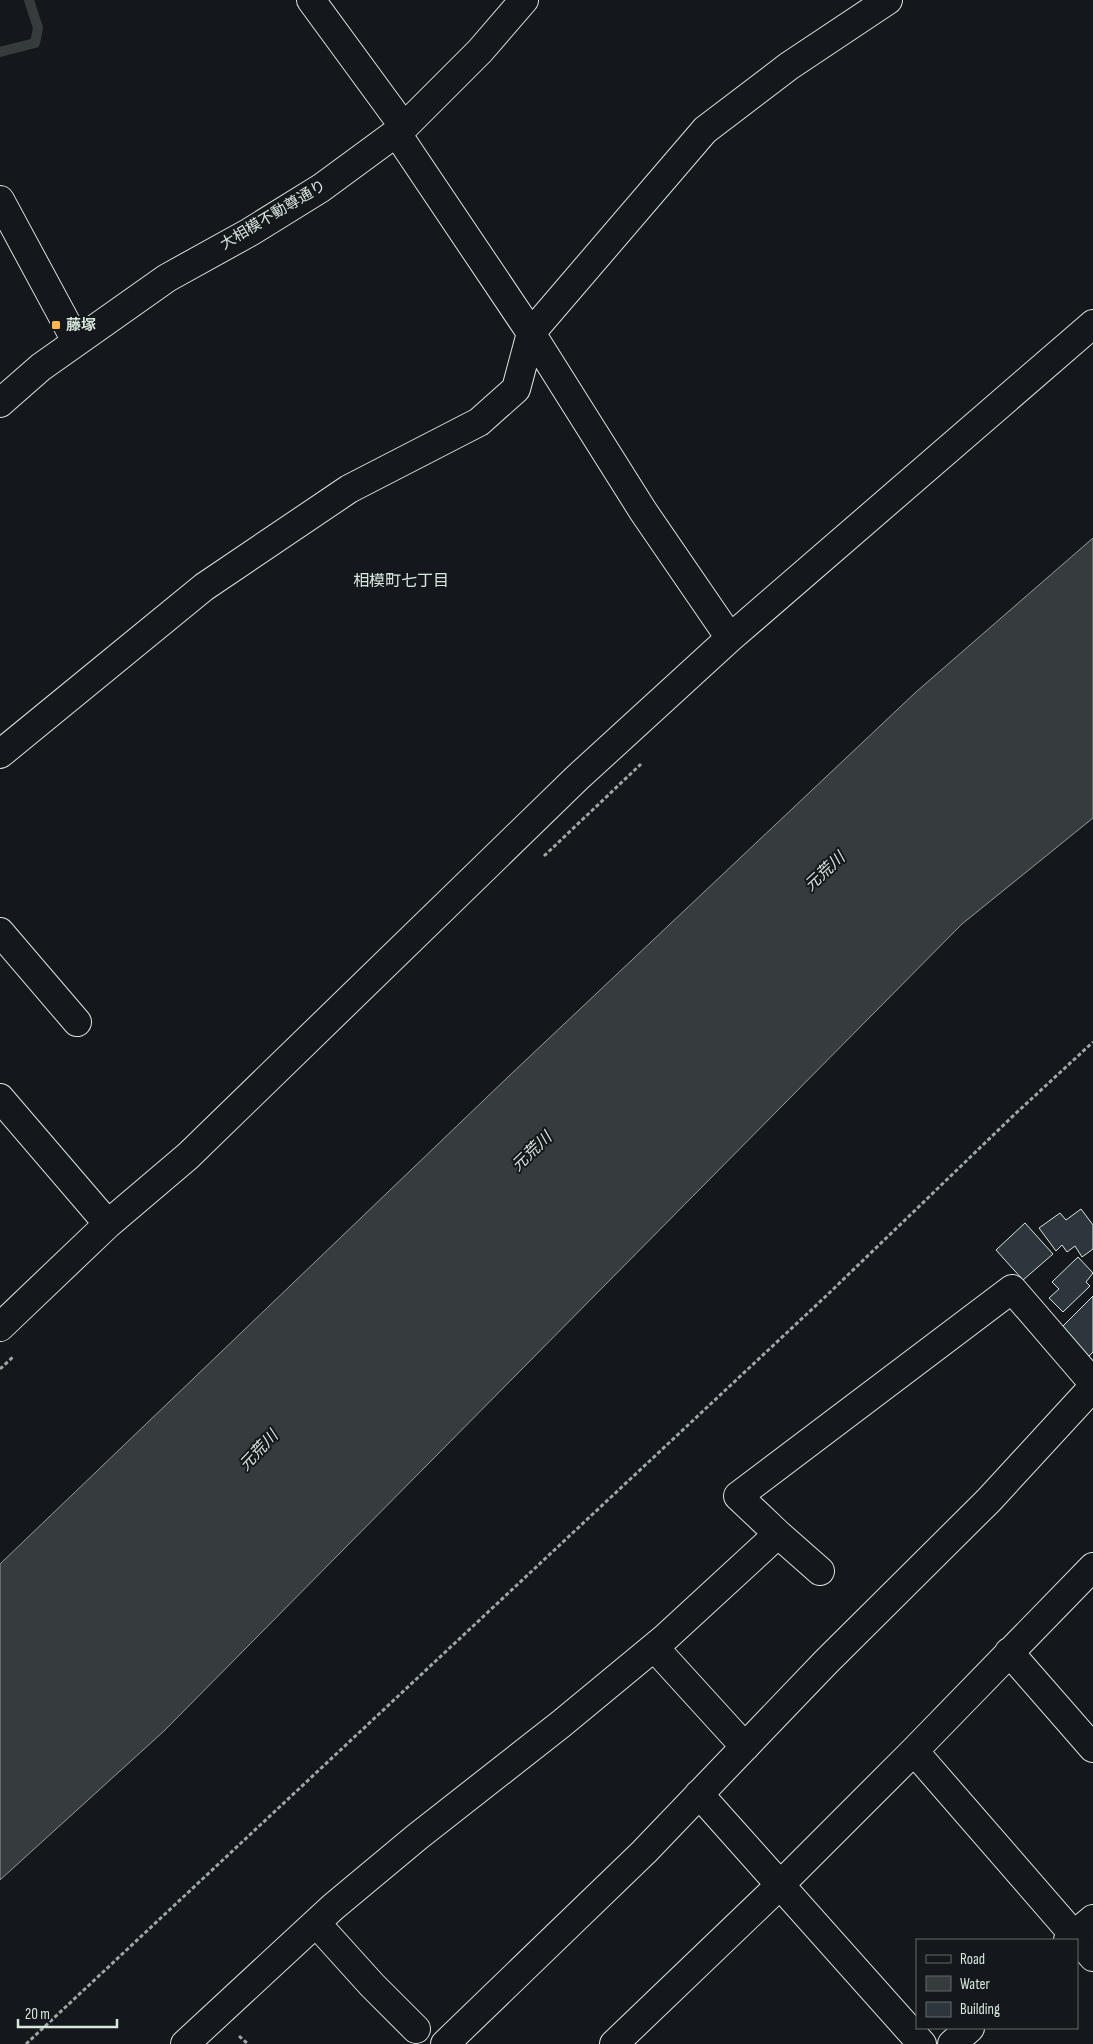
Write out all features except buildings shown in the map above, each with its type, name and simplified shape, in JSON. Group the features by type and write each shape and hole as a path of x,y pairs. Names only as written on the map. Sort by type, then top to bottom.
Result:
{"street":[{"path":"311,0 400,130 643,511 730,638"},
{"name":"大相模不動尊通り","path":"0,403 41,367 167,278 250,232 321,188 400,130 480,51 524,0"},
{"path":"0,754 204,587 349,488 478,422 516,389 531,333 706,130 789,66 888,0"},
{"path":"0,200 76,341"},
{"path":"0,1327 108,1224 188,1156 577,778 730,638 1093,324"},
{"path":"0,932 77,1022"},
{"path":"0,1098 108,1224"},
{"path":"820,1571 738,1496 1012,1289 1093,1383"},
{"path":"445,2044 644,1852 889,1598 989,1500 1093,1387"},
{"path":"185,2044 316,1923 417,1837 561,1724 654,1647 778,1534"},
{"path":"614,2044 780,1885 914,1751 1093,1566"},
{"path":"654,1647 744,1747"},
{"path":"1008,1652 1093,1748"},
{"path":"914,1751 1078,1932 1093,1957"},
{"path":"700,1794 922,2044"},
{"path":"316,1923 372,1985 416,2029"},
{"path":"952,2044 969,2029"}],"path":[{"path":"542,859 642,764"},
{"path":"26,2044 825,1297 1014,1115 1093,1042"},
{"path":"0,1368 15,1355"}],"water":[{"name":"元荒川","path":"1093,538 1093,818 962,924 164,1731 0,1880 0,1564 509,1076 916,692"}],"waterway":[{"path":"0,52 35,43 38,28 29,0"}],"place":[{"name":"藤塚","path":"56,325"}],"district":[{"name":"相模町七丁目","path":"401,581"}]}
